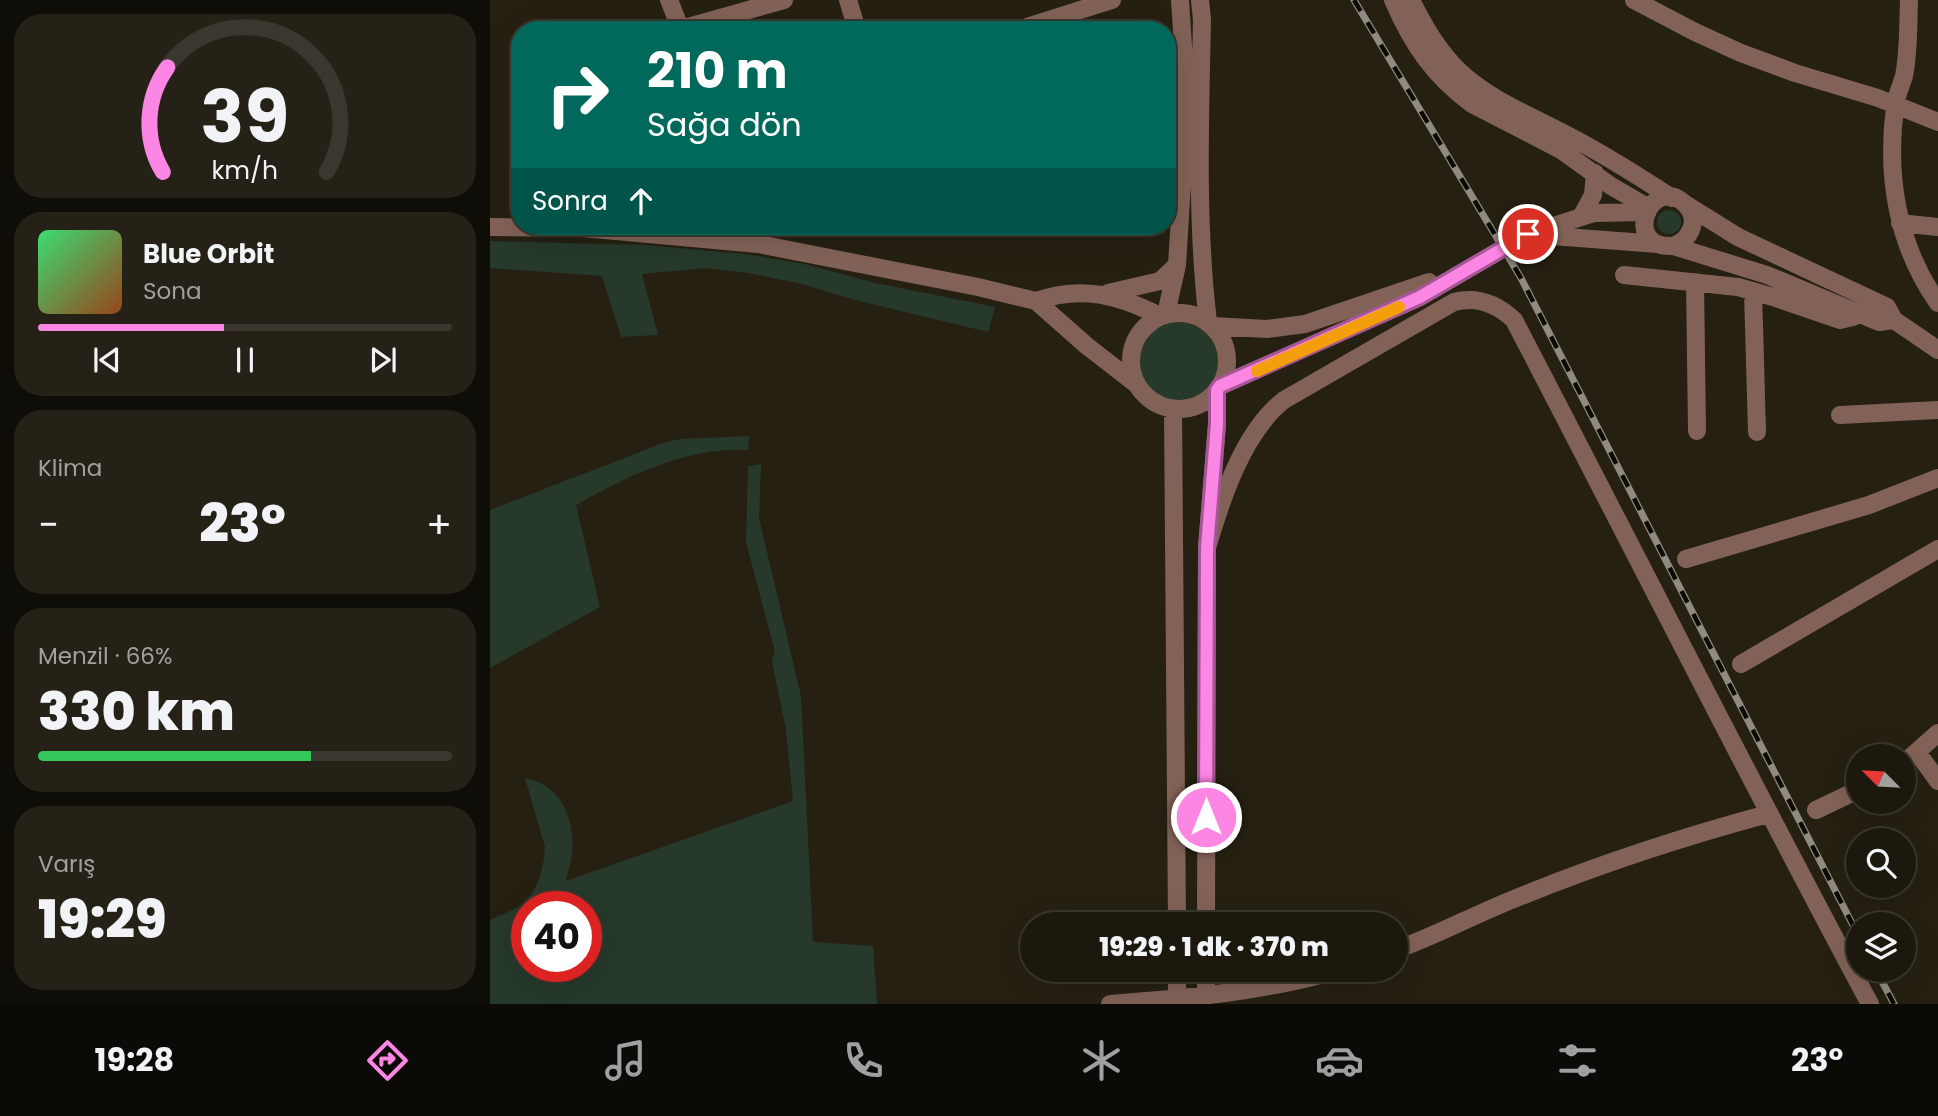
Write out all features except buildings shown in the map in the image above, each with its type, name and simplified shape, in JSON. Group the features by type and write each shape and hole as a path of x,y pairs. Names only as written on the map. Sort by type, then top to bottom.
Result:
{"street":[{"path":"668,0 677,21"},
{"path":"709,21 784,0"},
{"path":"848,0 855,21"},
{"path":"1046,21 1112,0"},
{"path":"1163,315 1177,265 1183,168 1184,61 1180,0"},
{"path":"1200,0 1202,20 1199,166 1203,284 1210,324"},
{"path":"1393,0 1414,43 1446,84 1472,104 1553,146 1647,210"},
{"path":"1411,0 1442,52 1474,83 1505,103 1596,151 1738,237 1887,307 1894,320 1938,350"},
{"path":"1634,0 1750,57 1895,104 1938,122"},
{"path":"1909,0 1904,75 1895,104 1892,174 1900,223 1916,264 1938,303"},
{"path":"1581,217 1593,195 1595,173"},
{"path":"1657,201 1679,201 1693,217 1693,225 1687,239 1666,245 1647,234 1644,219 1647,210 1657,201"},
{"path":"1219,388 1420,297 1528,234 1594,213 1647,210"},
{"path":"1900,223 1938,227"},
{"path":"490,227 511,227"},
{"path":"1528,234 1666,245 1767,275 1879,322 1894,320"},
{"path":"730,235 758,244 1036,301 1136,384 1149,400 1173,409 1188,408 1207,401 1219,388 1225,377 1227,356 1221,337 1210,324 1190,313 1163,315 1143,327 1133,345 1131,365 1136,384"},
{"path":"1101,294 1160,281 1177,265"},
{"path":"1210,324 1267,330 1305,324 1468,269"},
{"path":"1624,275 1754,291 1840,320 1858,313"},
{"path":"1695,282 1697,431"},
{"path":"1754,291 1757,432"},
{"path":"1036,301 1074,292 1101,294 1163,315"},
{"path":"1207,548 1218,510 1231,480 1252,438 1272,410 1284,400 1454,302 1468,300 1493,305 1514,320 1768,814 1870,1004"},
{"path":"1910,331 1938,331"},
{"path":"1206,912 1207,548 1219,388"},
{"path":"1173,409 1177,912"},
{"path":"1840,415 1938,410"},
{"path":"1686,559 1869,505 1938,478"},
{"path":"1741,664 1938,549"},
{"path":"1916,753 1938,733"},
{"path":"1916,763 1938,781"},
{"path":"1816,810 1846,796"},
{"path":"1408,945 1510,900 1605,864 1675,840 1768,814"},
{"path":"1177,982 1177,1001"},
{"path":"1206,982 1206,1000"},
{"path":"1110,1004 1206,1000 1287,982"}],"green space":[{"path":"1669,210 1680,217 1681,222 1674,233 1669,234 1658,227 1657,222 1664,211"},
{"path":"490,241 645,245 744,254 805,264 875,283 995,307 988,332 855,300 802,284 705,268 642,274 658,335 621,337 602,276 490,268"},
{"path":"1179,322 1194,325 1207,333 1215,346 1218,361 1215,376 1207,389 1194,397 1179,400 1164,397 1151,389 1143,376 1140,361 1143,346 1151,333 1164,325"},
{"path":"749,436 748,450 704,453 659,465 576,505 600,607 490,668 490,510 663,443 680,439"},
{"path":"761,464 759,518 801,696 813,942 873,946 877,1004 490,1004 490,920 511,910 511,982 602,982 602,891 533,891 539,879 545,847 525,778 548,788 564,806 572,842 566,881 793,801 786,730 772,661 775,652 746,542 748,466"}],"railway":[{"path":"1354,0 1521,278 1846,912"},
{"path":"1882,982 1894,1004"}],"slow traffic":[{"path":"1257,371 1399,307"}],"route":[{"path":"1206,817 1207,548 1217,424 1217,390 1220,386 1420,297 1528,234"}]}
